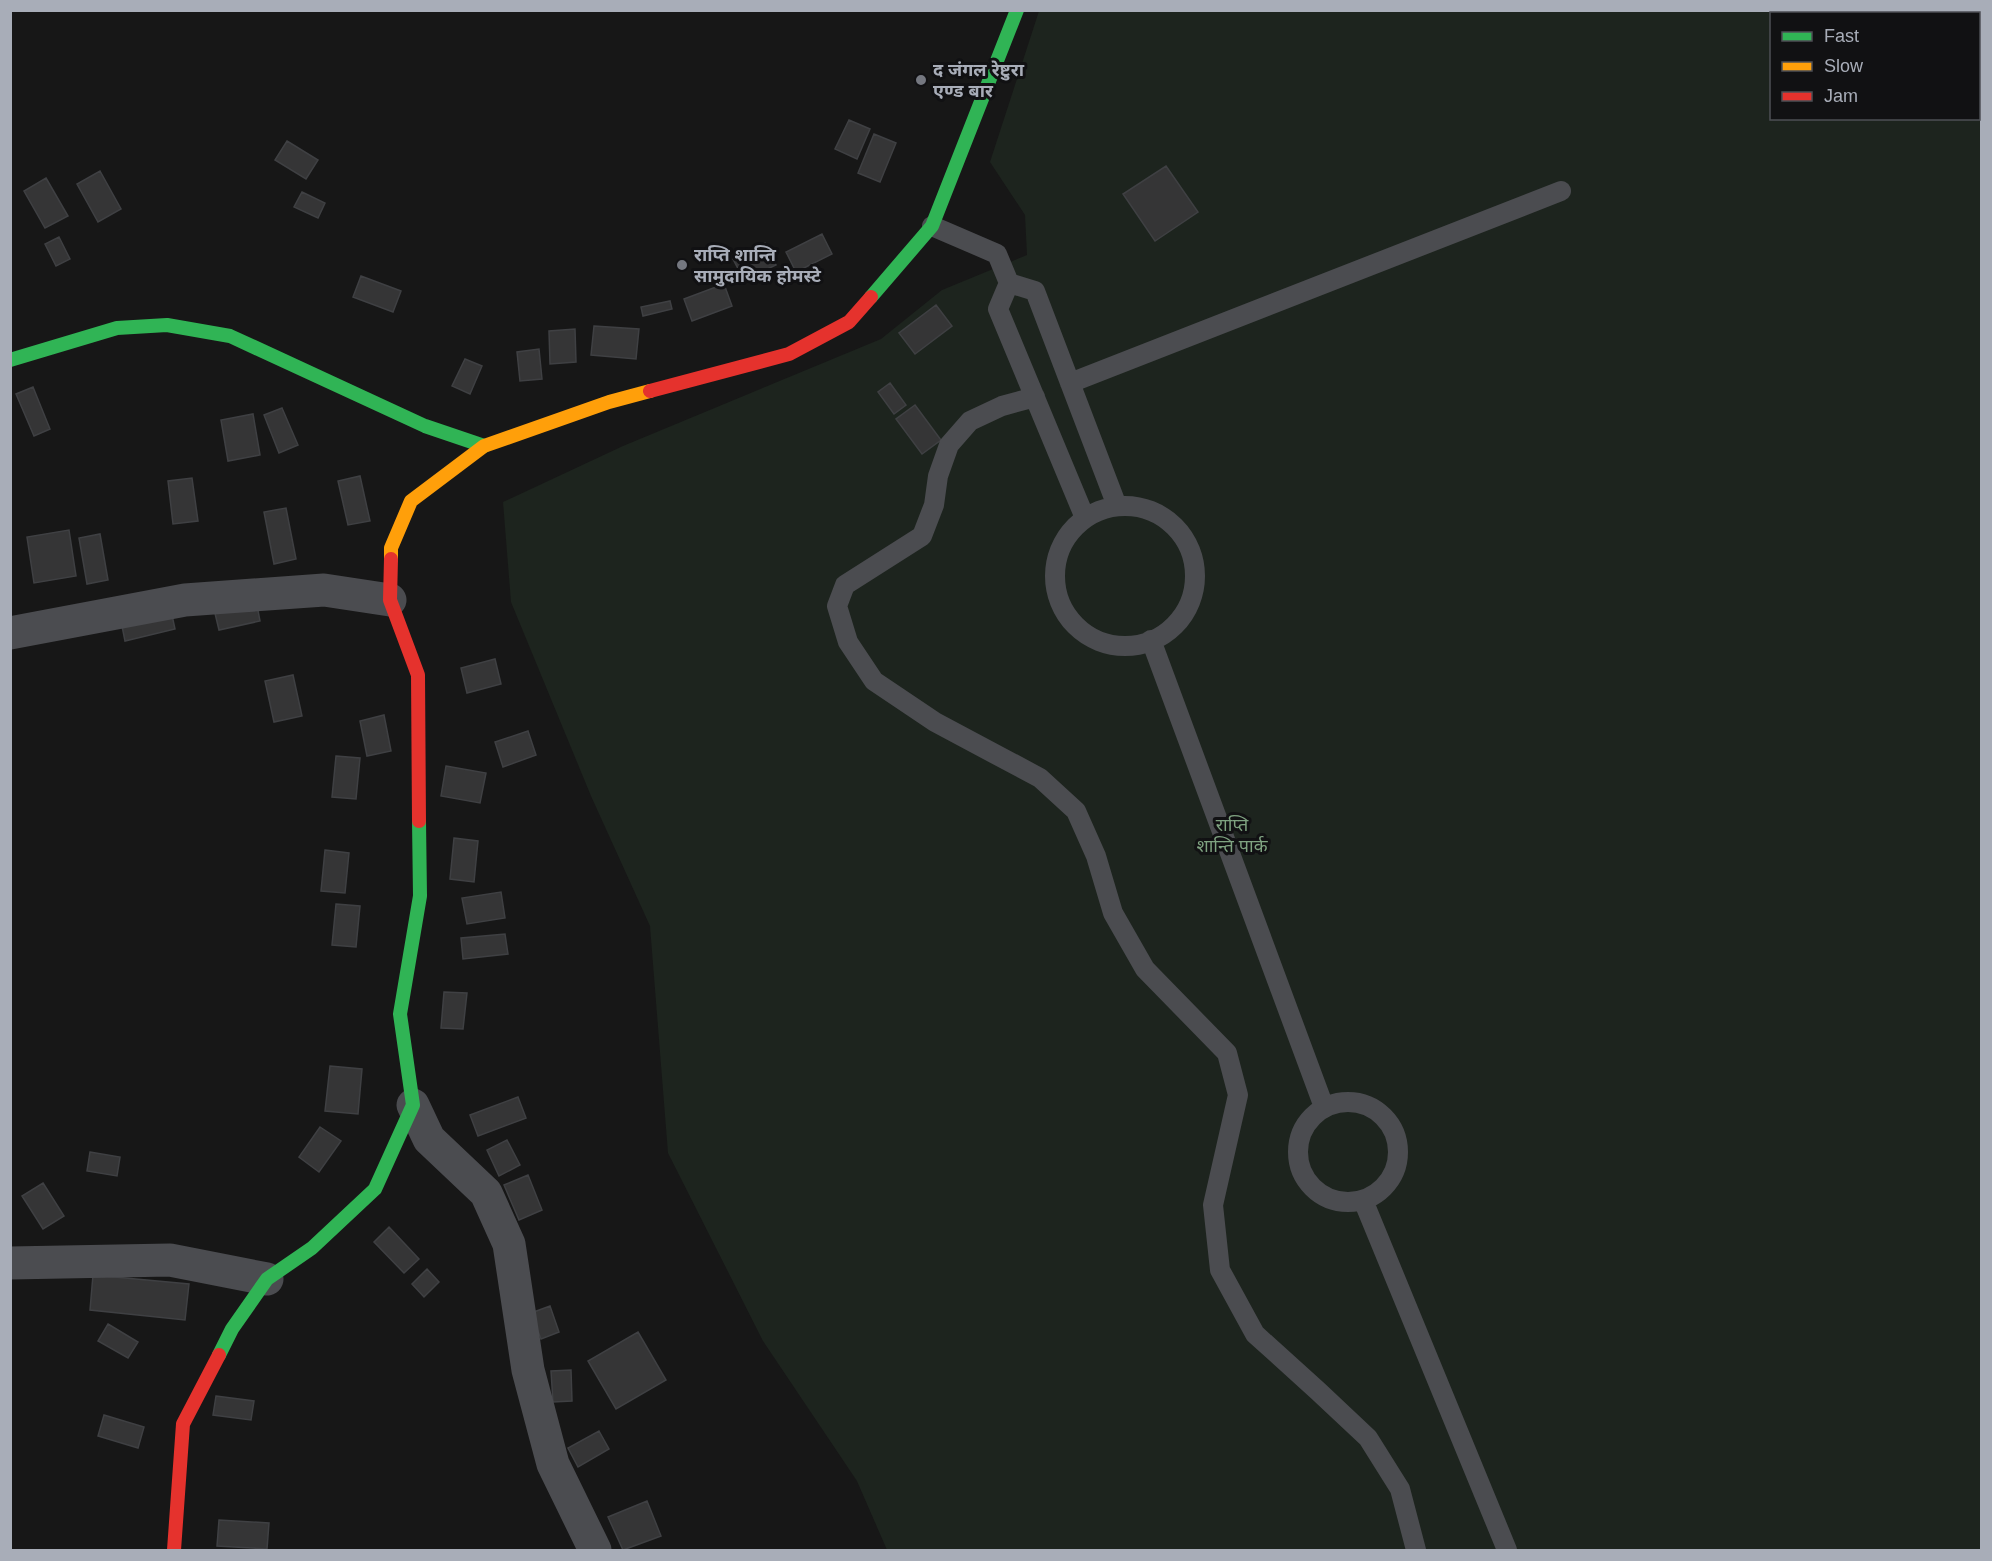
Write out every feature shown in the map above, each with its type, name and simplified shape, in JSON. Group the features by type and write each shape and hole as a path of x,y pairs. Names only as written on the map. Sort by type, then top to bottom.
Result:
{"street":[{"path":"595,1551 553,1464 528,1370 509,1244 486,1193 429,1139 413,1105 400,1014 420,896 418,675 390,600 391,548 411,501 484,446 609,402 789,354 849,322 932,226 1017,10"},
{"path":"10,360 117,328 167,325 230,336 425,426 484,446"},
{"path":"10,633 185,600 324,590 390,600"},
{"path":"174,1551 183,1424 232,1329 267,1279 312,1248 375,1189 413,1105"},
{"path":"10,1263 170,1260 267,1279"}],"lane":[{"path":"1070,383 1561,191"},
{"path":"932,226 997,254 1009,283 998,309 1085,518"},
{"path":"1009,283 1035,291 1117,506"},
{"path":"1035,397 1002,406 970,420 949,445 938,477 934,505 922,536 845,585 837,606 839,615 848,642 874,681 935,722 1040,778 1076,811 1096,856 1113,913 1144,969 1227,1053 1238,1095 1213,1205 1220,1270 1255,1334 1368,1438 1400,1489 1416,1551"},
{"path":"1134,506 1150,510 1165,518 1178,529 1194,559 1195,576 1193,593 1187,609 1177,623 1161,635 1143,644 1124,646 1104,643 1086,635 1071,622 1060,606 1055,587 1054,567 1060,548 1070,531 1085,518 1100,509 1134,506"},
{"path":"1151,640 1324,1107"},
{"path":"1349,1102 1363,1104 1376,1110 1386,1119 1394,1132 1398,1148 1396,1165 1390,1180 1378,1192 1363,1200 1347,1202 1331,1200 1317,1192 1306,1180 1299,1166 1297,1149 1301,1134 1310,1120 1324,1107 1349,1102"},
{"path":"1363,1200 1506,1551"}],"green space":[{"name":"राप्ति शान्ति पार्क","path":"1039,11 1981,11 1981,1550 887,1550 857,1481 763,1341 668,1153 650,926 591,796 511,602 503,502 623,446 881,339 942,290 1027,255 1025,215 990,162"}],"building":[{"path":"849,120 870,129 857,159 835,149"},
{"path":"874,134 896,143 880,182 858,173"},
{"path":"287,141 318,160 306,179 275,160"},
{"path":"1166,166 1198,212 1155,241 1123,194"},
{"path":"100,171 121,209 98,222 77,184"},
{"path":"46,178 68,216 45,228 24,191"},
{"path":"302,192 325,203 318,218 294,207"},
{"path":"822,234 832,254 796,272 786,252"},
{"path":"59,237 70,259 56,266 45,244"},
{"path":"765,243 776,265 744,280 733,259"},
{"path":"361,276 401,291 393,312 353,297"},
{"path":"724,284 732,306 692,321 684,299"},
{"path":"670,301 672,309 643,316 641,307"},
{"path":"936,305 952,326 915,354 899,333"},
{"path":"594,326 639,329 636,359 591,355"},
{"path":"575,329 576,362 550,364 549,331"},
{"path":"539,349 542,379 520,381 517,352"},
{"path":"465,359 482,366 470,394 452,386"},
{"path":"890,383 906,405 894,414 878,392"},
{"path":"33,387 50,429 34,436 16,394"},
{"path":"915,405 941,440 922,454 896,419"},
{"path":"282,408 298,445 279,453 264,415"},
{"path":"253,414 260,455 228,461 221,420"},
{"path":"360,476 370,521 348,525 338,481"},
{"path":"192,478 198,521 173,524 168,481"},
{"path":"286,508 296,559 274,564 264,512"},
{"path":"69,530 76,576 34,583 27,537"},
{"path":"100,534 108,580 87,584 79,538"},
{"path":"255,595 260,621 219,630 213,605"},
{"path":"170,606 175,629 125,641 120,616"},
{"path":"495,659 501,684 467,693 461,668"},
{"path":"293,675 302,716 274,722 265,681"},
{"path":"384,715 391,751 367,756 360,721"},
{"path":"528,731 536,755 503,767 495,742"},
{"path":"336,756 360,758 356,799 332,797"},
{"path":"446,766 486,773 480,803 441,796"},
{"path":"454,838 478,841 474,882 450,879"},
{"path":"325,850 349,853 345,893 321,891"},
{"path":"501,892 505,918 467,924 462,898"},
{"path":"336,904 360,906 356,947 332,945"},
{"path":"505,934 508,954 463,959 461,938"},
{"path":"444,992 467,993 463,1029 441,1028"},
{"path":"330,1066 362,1069 358,1114 325,1111"},
{"path":"518,1097 526,1118 478,1136 470,1115"},
{"path":"320,1127 341,1141 319,1172 299,1157"},
{"path":"507,1140 520,1165 499,1176 487,1150"},
{"path":"90,1152 120,1157 117,1176 87,1171"},
{"path":"528,1175 542,1210 519,1220 504,1185"},
{"path":"43,1183 64,1216 43,1229 22,1196"},
{"path":"389,1227 419,1259 404,1273 374,1242"},
{"path":"427,1269 439,1282 424,1297 412,1284"},
{"path":"93,1275 189,1284 185,1320 90,1310"},
{"path":"550,1306 559,1332 541,1339 531,1313"},
{"path":"108,1324 138,1342 128,1358 98,1341"},
{"path":"638,1332 666,1380 616,1409 588,1361"},
{"path":"571,1370 572,1401 553,1402 551,1371"},
{"path":"216,1396 254,1401 251,1420 213,1415"},
{"path":"104,1415 144,1427 138,1448 98,1436"},
{"path":"599,1431 609,1449 578,1467 568,1448"},
{"path":"647,1501 661,1536 623,1550 608,1517"},
{"path":"219,1520 269,1523 267,1549 217,1546"}],"traffic: fast":[{"path":"871,297 932,226 1017,10"},
{"path":"10,360 117,328 167,325 230,336 425,426 484,446"},
{"path":"219,1355 232,1329 267,1279 312,1248 375,1189 413,1105 400,1014 420,896 419,821"}],"traffic: slow":[{"path":"391,559 391,548 411,501 484,446 609,402 650,391"}],"traffic: jam":[{"path":"650,391 789,354 849,322 871,297"},
{"path":"391,559 390,600 418,675 419,821"},
{"path":"174,1550 183,1424 219,1355"}],"place":[{"name":"द जंगल रेष्टुरा एण्ड बार","path":"921,80"},
{"name":"राप्ति शान्ति सामुदायिक होमस्टे","path":"682,265"}]}
